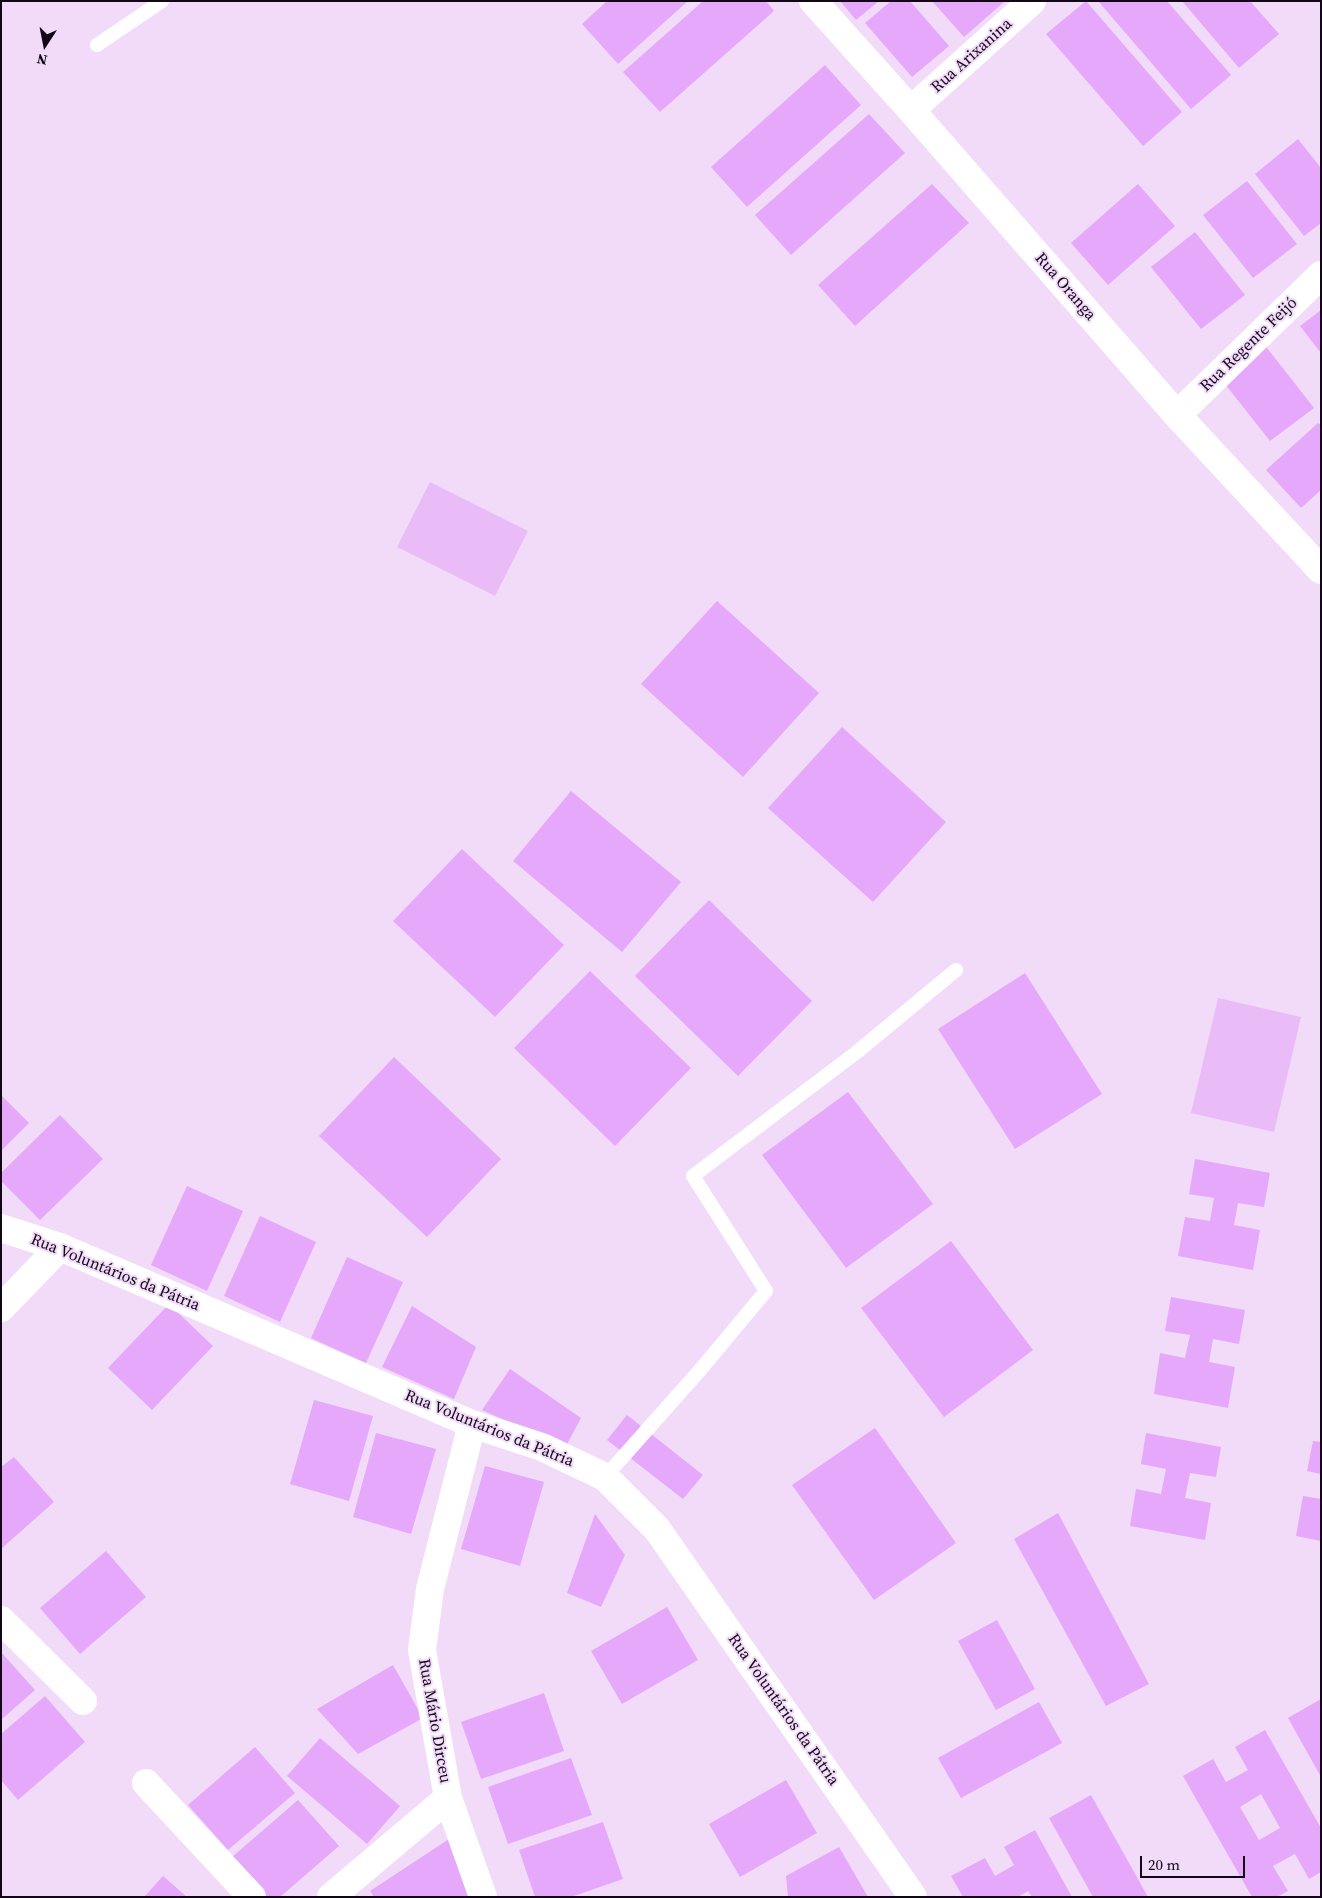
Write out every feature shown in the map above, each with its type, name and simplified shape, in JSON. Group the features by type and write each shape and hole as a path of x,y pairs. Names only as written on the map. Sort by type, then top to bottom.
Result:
{"street":[{"name":"Rua Oranga","path":"813,1 911,110 1177,415 1321,570"},
{"name":"Rua Arixanina","path":"911,110 1032,1"},
{"name":"Rua Regente Feijó","path":"1177,415 1321,275"},
{"name":"Rua Voluntários da Pátria","path":"1,1228 60,1247 472,1424 542,1447 604,1477 657,1529 913,1897"},
{"path":"1,1308 60,1247"},
{"name":"Rua Mário Dirceu","path":"472,1424 430,1589 422,1650 448,1798 483,1897"},
{"path":"1,1620 83,1701"},
{"path":"146,1783 252,1897"},
{"path":"331,1897 448,1798"}],"lane":[{"path":"97,45 162,1"},
{"path":"604,1477 694,1377 766,1291 693,1176 864,1047 956,970"}],"shaded area":[{"path":"430,482 528,531 495,596 397,547"},
{"path":"1218,998 1301,1017 1274,1132 1191,1113"}],"building":[{"path":"607,1 688,1 618,64 582,24"},
{"path":"703,1 766,1 774,11 660,112 623,72"},
{"path":"840,1 879,1 856,20"},
{"path":"891,1 910,1 949,46 912,77 865,23"},
{"path":"932,1 1003,1 1004,2 964,37"},
{"path":"1086,1 1182,112 1143,146 1046,34"},
{"path":"1098,1 1167,1 1231,75 1191,109"},
{"path":"1182,1 1250,1 1279,34 1239,68"},
{"path":"825,65 861,105 747,207 711,167"},
{"path":"869,114 905,153 791,255 755,215"},
{"path":"1298,139 1321,168 1321,223 1304,236 1255,174"},
{"path":"1247,181 1297,244 1253,278 1203,215"},
{"path":"932,184 969,223 855,326 818,285"},
{"path":"1138,184 1175,226 1108,285 1071,243"},
{"path":"1195,232 1245,295 1201,329 1151,267"},
{"path":"1321,310 1321,353 1300,326"},
{"path":"1264,344 1314,408 1270,441 1221,379"},
{"path":"1318,423 1321,425 1321,490 1301,508 1266,470"},
{"path":"717,601 819,693 743,777 641,684"},
{"path":"842,727 946,822 873,902 768,808"},
{"path":"571,791 681,882 622,952 513,861"},
{"path":"462,849 564,945 495,1017 393,921"},
{"path":"709,900 812,1001 738,1076 635,976"},
{"path":"590,971 691,1068 615,1146 514,1048"},
{"path":"1025,973 1102,1094 1015,1149 938,1029"},
{"path":"394,1057 501,1159 427,1237 319,1136"},
{"path":"848,1092 933,1204 846,1268 762,1155"},
{"path":"1,1095 29,1123 1,1151"},
{"path":"60,1115 103,1159 40,1220 1,1181 1,1173"},
{"path":"1195,1159 1270,1173 1264,1207 1238,1203 1234,1225 1260,1230 1253,1270 1178,1256 1185,1217 1210,1221 1214,1198 1189,1194"},
{"path":"187,1186 243,1211 207,1291 151,1265"},
{"path":"260,1216 316,1242 280,1322 224,1296"},
{"path":"951,1241 1033,1350 944,1417 861,1308"},
{"path":"347,1257 403,1282 366,1363 311,1338"},
{"path":"1171,1297 1245,1310 1239,1344 1213,1339 1209,1362 1235,1367 1228,1408 1154,1394 1160,1353 1185,1358 1190,1335 1165,1331"},
{"path":"169,1304 213,1346 152,1410 108,1368"},
{"path":"412,1306 476,1347 454,1399 382,1367"},
{"path":"510,1369 581,1418 565,1448 482,1410"},
{"path":"314,1400 373,1416 349,1501 290,1484"},
{"path":"627,1415 703,1475 683,1499 607,1440"},
{"path":"875,1428 956,1543 874,1600 792,1485"},
{"path":"376,1433 436,1449 411,1534 353,1517"},
{"path":"1146,1433 1221,1447 1216,1477 1190,1473 1185,1498 1211,1503 1205,1540 1130,1526 1136,1489 1161,1494 1166,1469 1141,1464"},
{"path":"1313,1441 1321,1442 1321,1474 1307,1471"},
{"path":"14,1457 54,1502 1,1549 1,1467"},
{"path":"485,1466 544,1482 520,1566 461,1549"},
{"path":"1303,1496 1321,1499 1321,1541 1296,1536"},
{"path":"1058,1513 1149,1684 1106,1706 1014,1539"},
{"path":"595,1514 625,1555 601,1607 567,1593"},
{"path":"106,1551 146,1597 80,1654 40,1608"},
{"path":"667,1607 698,1660 622,1704 591,1651"},
{"path":"997,1620 1035,1689 996,1710 958,1641"},
{"path":"1,1652 35,1690 1,1720"},
{"path":"393,1665 423,1718 358,1754 317,1709"},
{"path":"544,1693 564,1751 481,1779 461,1722"},
{"path":"45,1696 85,1742 18,1800 1,1780 1,1734"},
{"path":"1321,1699 1321,1777 1288,1718"},
{"path":"1039,1702 1062,1743 961,1798 938,1758"},
{"path":"1265,1730 1321,1828 1321,1872 1309,1879 1295,1854 1273,1866 1288,1891 1277,1897 1252,1897 1183,1776 1213,1759 1226,1782 1248,1770 1235,1747","holes":["1261,1794 1280,1828 1259,1840 1240,1807"]},
{"path":"320,1738 400,1806 367,1844 287,1776"},
{"path":"255,1747 295,1793 228,1850 188,1805"},
{"path":"571,1758 592,1815 508,1844 488,1787"},
{"path":"786,1780 817,1833 740,1877 709,1824"},
{"path":"1091,1795 1148,1897 1093,1897 1049,1818"},
{"path":"298,1800 339,1846 280,1897 267,1897 232,1857"},
{"path":"603,1822 623,1879 571,1897 535,1897 519,1850"},
{"path":"1035,1830 1072,1897 1032,1897 1028,1891 1018,1897 963,1897 951,1876 985,1858 995,1876 1014,1865 1004,1847"},
{"path":"449,1839 470,1894 465,1897 374,1897 370,1891"},
{"path":"839,1847 868,1897 788,1897 786,1876"},
{"path":"163,1876 187,1897 144,1897"}]}
